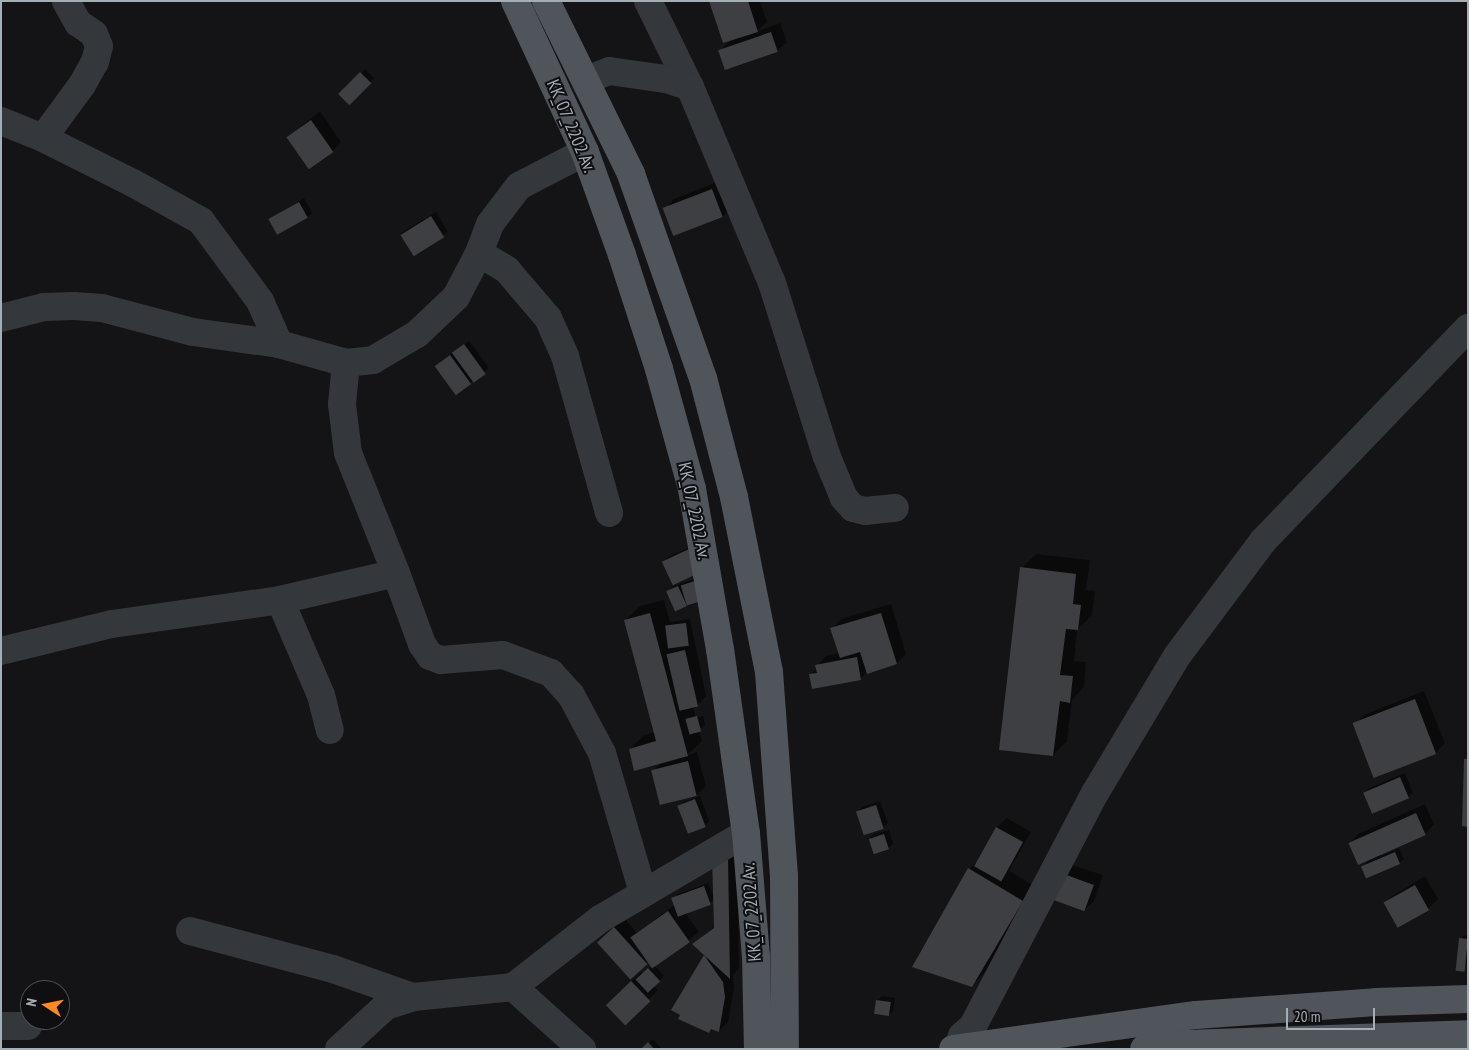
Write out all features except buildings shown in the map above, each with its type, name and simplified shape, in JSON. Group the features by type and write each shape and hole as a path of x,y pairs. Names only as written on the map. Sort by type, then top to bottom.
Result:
{"main road":[{"name":"KK_07_2202 Av.","path":"516,1 584,152 622,255 656,360 692,488 720,649 746,832 756,956 758,1049"},
{"path":"546,1 631,174 703,378 734,497 769,672 784,876 786,1049"},
{"path":"955,1048 1196,1015 1376,1002 1468,999"},
{"path":"1144,1049 1188,1044 1468,1034"}],"street":[{"path":"43,138 82,85 94,62 99,46 94,34 78,23 66,1"},
{"path":"648,1 690,87 772,284 827,457 844,498 853,508 865,511 895,508"},
{"path":"586,80 609,71 666,79 690,87"},
{"path":"1,121 43,138 133,183 201,220 260,302 279,344"},
{"path":"1,318 44,307 74,306 102,308 193,332 279,344 346,363 373,360 417,334 456,297 479,253 490,224 519,186 584,152"},
{"path":"479,253 507,270 548,318 565,356 609,514"},
{"path":"955,1048 962,1036 974,1026 1095,793 1177,656 1263,540 1468,328"},
{"path":"346,363 342,404 348,453 422,644 430,656 441,660 503,655 551,673 571,696 602,754 643,892"},
{"path":"1,651 112,624 280,600 396,573"},
{"path":"280,600 321,695 330,730"},
{"path":"339,1049 386,1006 413,997 513,988 600,919 746,832"},
{"path":"190,931 334,969 413,997"},
{"path":"513,988 582,1049"}]}
